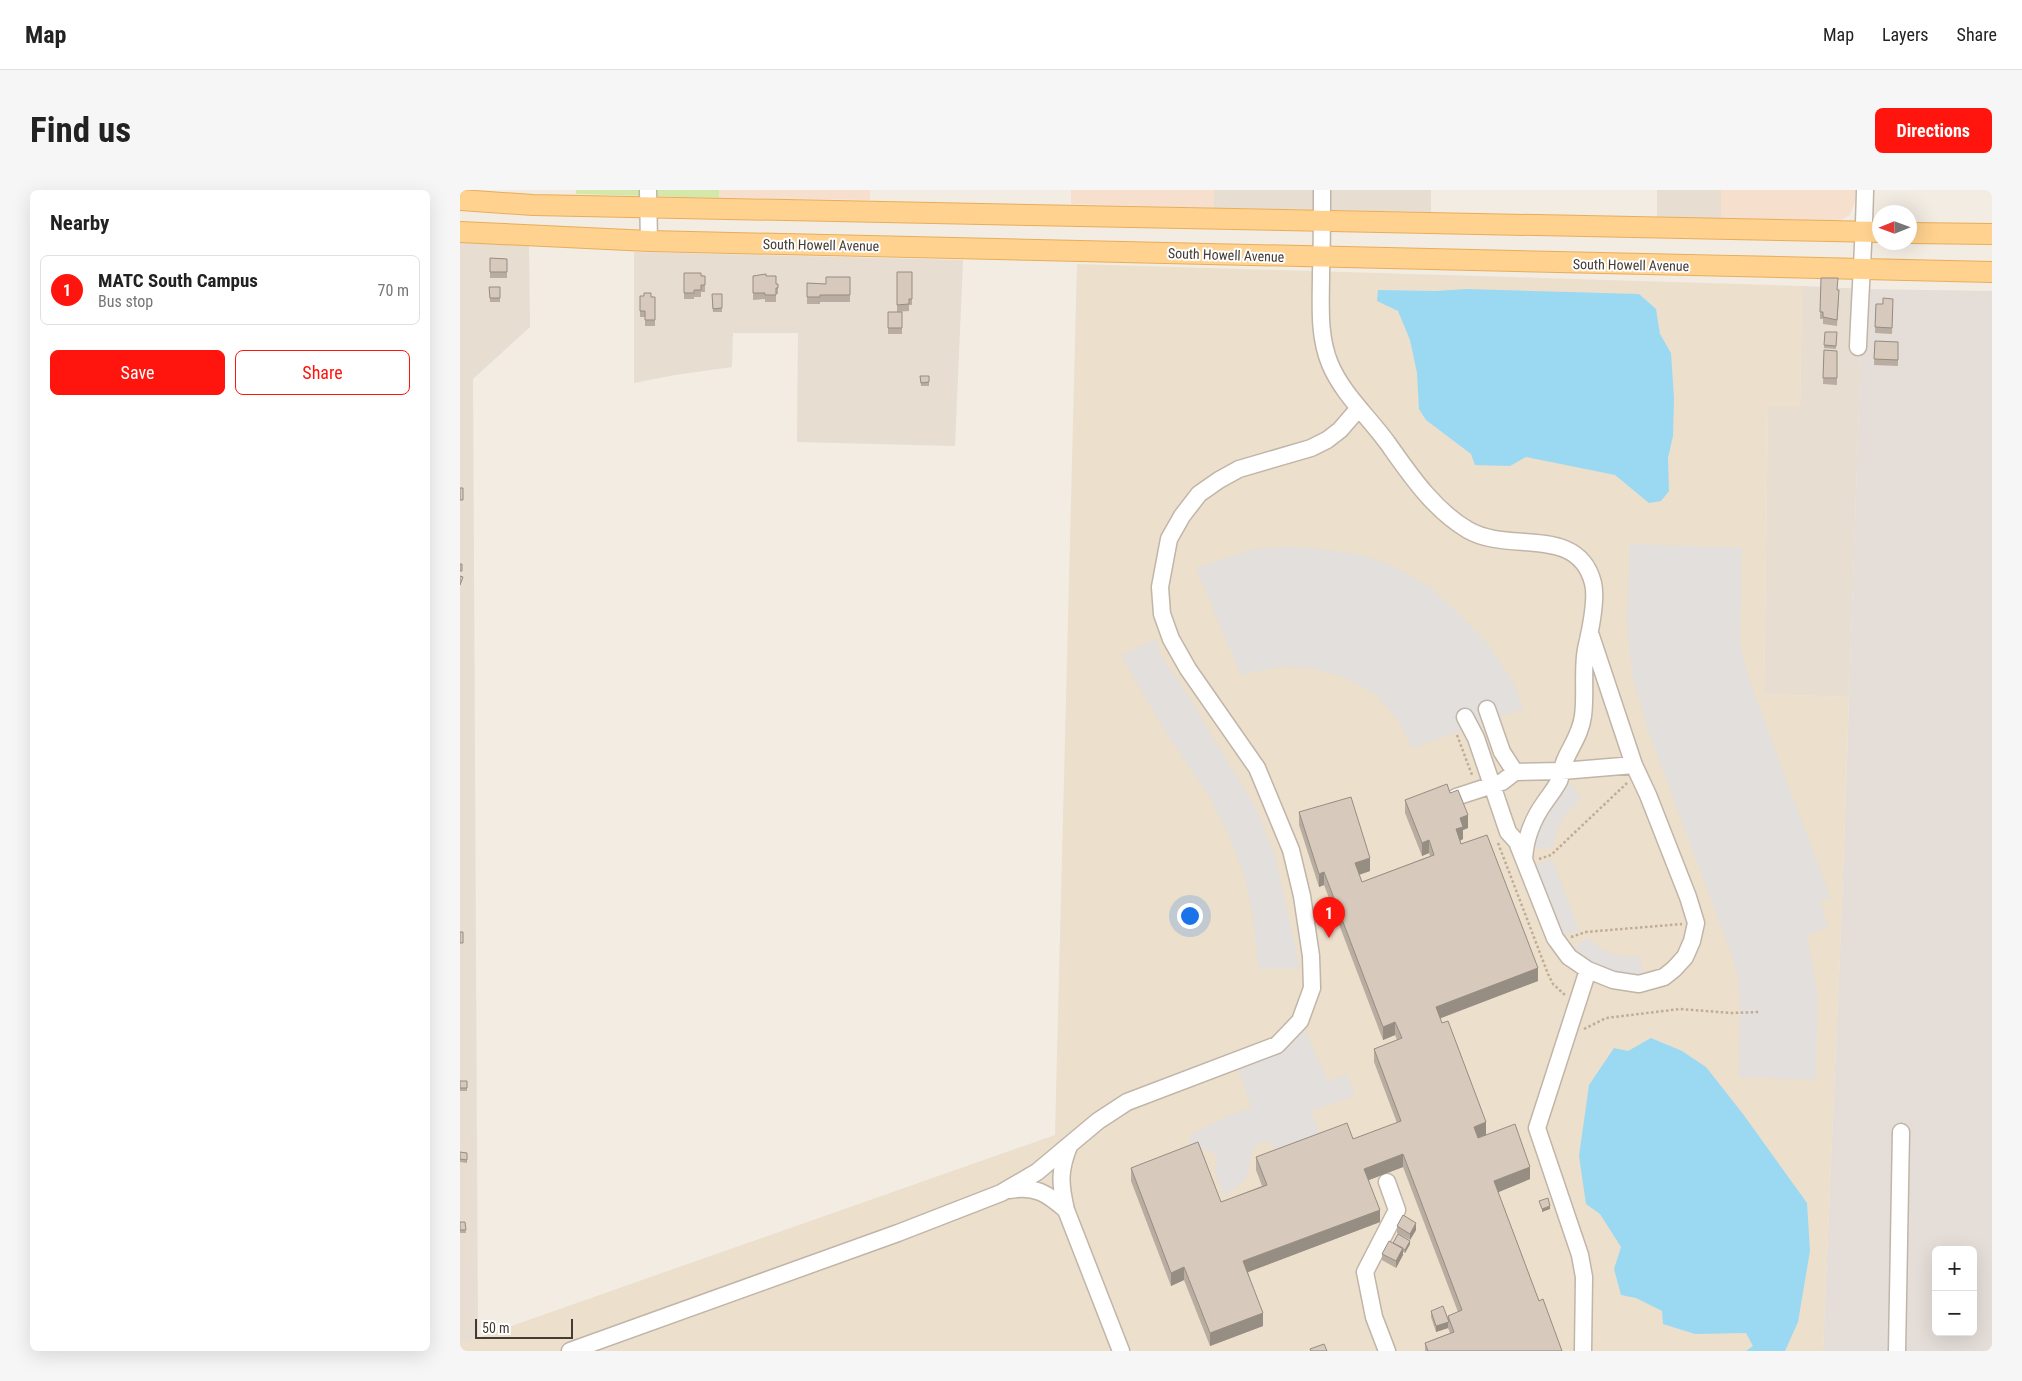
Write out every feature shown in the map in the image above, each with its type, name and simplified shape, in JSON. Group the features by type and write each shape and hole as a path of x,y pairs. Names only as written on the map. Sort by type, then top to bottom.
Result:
{"main road":[{"path":"460,200 534,205 648,198 1322,221 1872,232"},
{"name":"South Howell Avenue","path":"460,232 649,242 1992,272"},
{"path":"1917,233 1992,234"}],"street":[{"path":"1322,190 1321,322 1324,345 1335,374 1345,391 1435,504 1454,521 1469,531 1499,541 1557,546 1570,551 1580,559 1588,570 1593,585 1590,636 1586,650 1583,716 1578,737 1565,760 1559,782 1530,825 1525,844 1526,865"},
{"path":"1858,347 1861,270 1872,232 1865,190"},
{"path":"648,198 649,242"},
{"path":"1000,1193 1037,1172 1098,1121 1127,1102 1277,1045 1300,1021 1305,1011 1312,988 1311,956 1304,904 1291,850 1257,768 1188,669 1171,639 1162,614 1160,587 1169,539 1182,516 1199,494 1239,469 1311,448 1327,440 1340,430 1360,408"},
{"path":"1465,717 1476,738 1485,787 1508,832 1517,842 1555,938 1569,956 1588,970 1624,983 1639,984 1664,977 1685,957 1692,941 1696,923 1648,794 1636,771 1590,636"},
{"path":"1487,709 1502,752 1515,772"},
{"path":"1456,797 1502,782 1515,772 1636,771"},
{"path":"1583,1351 1584,1277 1580,1255 1537,1128 1588,970"},
{"path":"1897,1351 1902,1132"},
{"path":"1069,1145 1062,1162 1060,1178 1066,1210 1121,1351"},
{"path":"1387,1182 1397,1210 1365,1272 1374,1317 1387,1351"},
{"path":"570,1351 880,1239 1000,1193 1025,1187 1050,1196 1066,1210"}],"path":[{"path":"1455,731 1485,787"},
{"path":"1514,885 1526,865 1551,855 1636,771"},
{"path":"1497,840 1553,984 1578,1004"},
{"path":"1533,934 1566,939 1586,932 1696,923"},
{"path":"1567,1038 1606,1018 1680,1009 1732,1013 1760,1012"}],"shaded area":[{"path":"719,190 870,190 870,200 719,198"},
{"path":"1071,190 1214,190 1214,208 1071,204"},
{"path":"1214,190 1431,190 1431,212 1214,208"},
{"path":"1657,190 1721,190 1721,219 1657,218"},
{"path":"1721,190 1855,190 1855,201 1850,215 1839,221 1721,219"},
{"path":"460,242 529,246 530,327 473,379 478,1338 460,1344"},
{"path":"634,252 963,260 955,446 797,442 798,333 733,333 732,367 634,383"},
{"path":"1077,264 1802,286 1800,407 1768,407 1764,694 1849,697 1823,1351 460,1351 460,1344 1055,1135"},
{"path":"1802,286 1863,289 1849,697 1764,694 1768,406 1800,407"},
{"path":"1863,289 1992,291 1992,1351 1823,1351 1842,906"},
{"path":"1630,544 1742,548 1740,640 1742,655 1750,682 1830,897 1820,901 1828,927 1807,935 1818,998 1816,1080 1739,1077 1740,1000 1738,979 1731,953 1647,727 1633,679 1627,623"},
{"path":"1315,548 1362,555 1392,566 1428,586 1486,642 1514,683 1523,709 1412,748 1400,723 1377,695 1342,676 1309,668 1279,667 1241,675 1196,568 1254,549"},
{"path":"1156,639 1160,654 1193,703 1255,806 1275,856 1300,969 1259,969 1252,913 1245,877 1230,837 1210,798 1165,731 1121,655"},
{"path":"1559,782 1572,785 1581,799 1564,816 1559,825 1553,847 1534,848 1529,852 1530,859 1539,864 1552,859 1579,930 1567,934 1564,942 1566,948 1573,949 1587,938 1612,954 1631,957 1640,956 1644,983 1624,983 1588,970 1569,957 1555,938 1524,860 1525,844 1530,825"},
{"path":"1300,1021 1328,1081 1347,1074 1355,1095 1311,1111 1322,1139 1277,1155 1273,1146 1268,1142 1260,1142 1256,1145 1253,1149 1246,1179 1224,1197 1215,1172 1216,1156 1210,1151 1189,1147 1191,1134 1234,1113 1252,1108 1235,1061"}],"green space":[{"path":"576,190 719,190 719,198 576,194"}],"water":[{"path":"1467,289 1639,294 1656,309 1660,334 1671,353 1674,398 1673,436 1668,458 1669,491 1661,501 1649,503 1615,475 1526,457 1510,466 1475,465 1471,454 1426,420 1419,409 1417,373 1410,340 1398,311 1377,301 1378,290 1435,291"},
{"path":"1651,1038 1682,1051 1706,1067 1743,1114 1807,1203 1810,1251 1798,1322 1785,1351 1746,1351 1753,1346 1746,1333 1695,1334 1663,1324 1662,1311 1636,1298 1621,1295 1614,1269 1621,1247 1600,1214 1586,1204 1579,1156 1589,1085 1614,1048 1628,1051"}],"building":[{"path":"490,258 507,259 507,272 490,272"},
{"path":"897,272 912,272 912,299 909,299 909,304 897,305"},
{"path":"684,273 701,273 701,276 705,276 705,285 701,285 701,290 694,290 694,293 684,293"},
{"path":"766,274 766,276 776,276 778,288 776,288 776,295 753,293 753,276"},
{"path":"826,277 850,277 850,295 807,297 807,283 826,284"},
{"path":"1821,278 1838,278 1837,320 1823,317 1823,312 1820,312"},
{"path":"489,287 500,287 500,298 490,298"},
{"path":"644,293 651,293 651,297 655,297 655,320 645,320 645,311 640,311 640,296 644,296"},
{"path":"712,294 722,294 722,308 713,309"},
{"path":"1883,298 1893,299 1892,328 1875,327 1876,304 1883,304"},
{"path":"888,312 902,312 902,328 888,328"},
{"path":"1825,332 1837,332 1836,346 1824,345"},
{"path":"1875,341 1898,342 1898,360 1874,359"},
{"path":"1824,350 1837,351 1837,378 1823,378"},
{"path":"920,376 929,376 929,382 921,383"},
{"path":"460,488 463,488 463,500 460,500"},
{"path":"1447,784 1450,793 1458,790 1468,815 1460,818 1463,827 1456,829 1461,844 1487,835 1538,968 1436,1007 1442,1023 1448,1021 1486,1122 1474,1127 1478,1138 1515,1124 1530,1167 1494,1181 1539,1301 1543,1299 1562,1351 1428,1351 1425,1343 1454,1332 1448,1316 1462,1310 1403,1154 1364,1169 1380,1210 1243,1261 1263,1313 1210,1333 1184,1267 1171,1273 1131,1168 1198,1142 1221,1202 1267,1185 1256,1157 1347,1123 1353,1139 1401,1121 1374,1049 1402,1038 1395,1022 1383,1027 1324,872 1319,874 1299,812 1351,797 1370,858 1355,863 1362,882 1434,855 1429,840 1422,843 1405,800"},
{"path":"460,932 463,932 463,943 460,943"},
{"path":"460,1081 467,1081 467,1088 460,1088"},
{"path":"460,1152 467,1153 467,1160 460,1159"},
{"path":"1548,1198 1550,1206 1542,1209 1539,1201"},
{"path":"1403,1215 1416,1223 1410,1234 1397,1226"},
{"path":"460,1222 465,1222 466,1230 460,1230"},
{"path":"1398,1234 1410,1241 1405,1250 1393,1243"},
{"path":"1389,1241 1403,1248 1396,1261 1382,1254"},
{"path":"1443,1306 1449,1322 1436,1326 1431,1311"},
{"path":"1324,1344 1327,1351 1311,1351 1310,1349"}],"place":[{"name":"MATC South Campus","path":"1329,938"}]}
